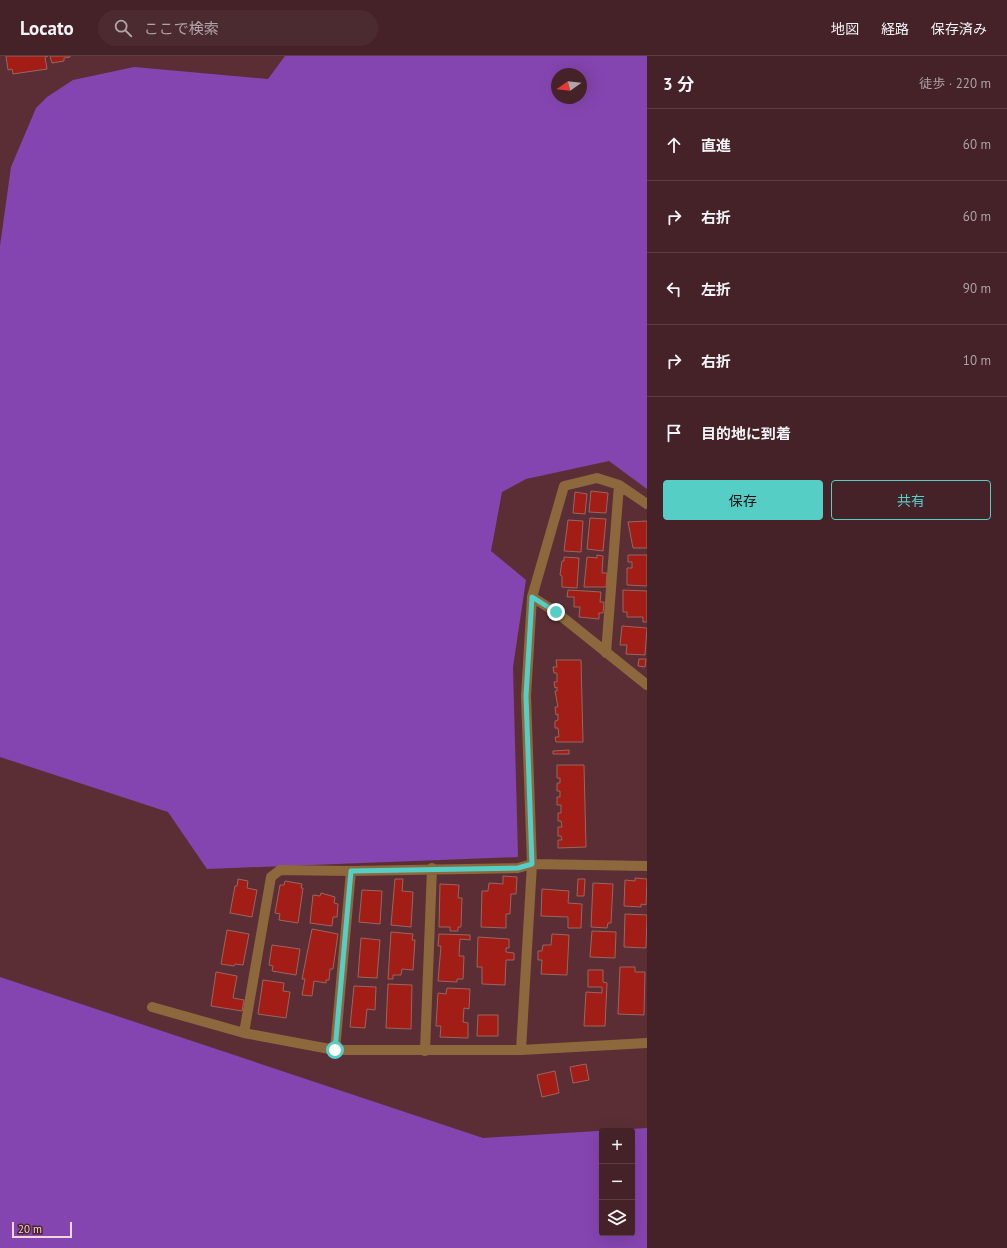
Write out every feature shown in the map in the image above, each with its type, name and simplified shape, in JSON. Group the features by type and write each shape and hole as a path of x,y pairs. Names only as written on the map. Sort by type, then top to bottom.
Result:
{"street":[{"path":"521,1050 532,864 526,696 532,597 564,486 597,478 619,485 647,504"},
{"path":"606,653 619,485"},
{"path":"532,597 556,612 647,685"},
{"path":"244,1033 271,877 280,870 351,871 432,868 518,868 532,864 647,866"},
{"path":"425,1051 432,868"},
{"path":"335,1050 351,871"},
{"path":"152,1007 244,1033 335,1050 521,1050 647,1043"}],"shaded area":[{"path":"285,56 647,56 647,489 609,461 526,479 502,492 491,551 526,580 513,667 518,857 207,869 168,812 0,757 0,246 11,167 36,108 47,97 73,80 134,67 268,79"},
{"path":"0,977 483,1138 599,1131 599,1236 635,1236 635,1129 647,1128 647,1248 0,1248"}],"building":[{"path":"6,56 48,56 45,57 47,69 13,74 12,69 8,70"},
{"path":"50,56 70,57 64,58 64,61 52,63"},
{"path":"591,491 608,493 606,513 589,512"},
{"path":"575,492 587,494 585,514 573,513"},
{"path":"590,518 606,519 603,551 587,549"},
{"path":"568,520 583,521 581,552 564,551"},
{"path":"647,521 647,548 633,548 628,522"},
{"path":"597,555 603,556 602,573 607,573 606,587 584,587 587,557 597,558"},
{"path":"628,555 647,555 647,586 627,585 627,568 632,568 632,562 628,562"},
{"path":"564,557 579,558 577,588 562,587 562,576 560,575"},
{"path":"568,590 601,592 600,602 604,602 603,613 599,613 599,619 579,617 580,607 574,607 574,597 567,597"},
{"path":"623,590 647,591 647,622 643,622 643,617 627,617 627,612 623,612"},
{"path":"622,626 647,628 645,655 626,654 627,645 620,645"},
{"path":"639,659 646,659 645,667 638,666"},
{"path":"556,660 581,660 583,742 556,742 555,737 559,737 558,728 555,728 555,721 558,720 558,714 556,715 555,707 558,707 555,691 557,691 557,687 555,688 554,682 557,682 557,673 554,673 553,667 557,667"},
{"path":"569,750 569,754 553,754 553,751"},
{"path":"557,765 584,765 586,847 558,848 558,840 562,840 561,836 558,836 558,827 562,827 561,821 558,821 558,813 561,813 561,805 557,805 557,797 560,797 560,791 557,791 557,783 560,783 560,778 557,778"},
{"path":"503,876 517,877 516,894 511,894 510,914 506,914 506,928 481,927 482,891 488,891 489,883 503,884"},
{"path":"635,878 647,879 646,905 641,904 641,907 624,906 625,880 635,881"},
{"path":"238,879 248,881 247,888 257,890 252,917 230,913 235,886 237,886"},
{"path":"395,879 403,879 402,891 413,892 411,927 391,925"},
{"path":"578,879 585,879 584,896 577,896"},
{"path":"285,881 302,884 301,888 303,888 298,923 279,920 280,914 275,913 280,885 284,885"},
{"path":"593,883 613,884 611,923 608,923 607,928 591,927"},
{"path":"440,884 459,885 458,898 462,898 461,927 458,927 458,931 450,931 450,927 439,927"},
{"path":"542,889 569,891 568,903 582,904 581,928 568,928 568,917 541,916"},
{"path":"362,890 382,891 380,924 359,922"},
{"path":"321,893 335,897 334,903 338,904 337,917 333,917 332,926 310,923 313,895 320,896"},
{"path":"625,914 647,915 646,948 624,947"},
{"path":"312,929 338,934 333,969 330,969 329,980 326,980 326,983 314,981 312,996 302,995 305,979 302,979"},
{"path":"227,930 249,934 243,965 235,964 234,966 221,964"},
{"path":"592,931 616,932 615,958 590,957"},
{"path":"391,932 413,934 412,940 415,940 413,970 402,969 401,975 393,975 393,979 388,979"},
{"path":"439,934 470,935 470,940 460,939 459,956 464,956 463,979 457,979 457,982 438,981 441,946 438,946"},
{"path":"552,934 569,935 567,975 541,974 542,960 538,960 538,951 542,951 543,945 551,945"},
{"path":"478,937 509,939 509,948 506,948 506,952 514,953 514,960 506,960 505,985 482,984 482,967 477,967"},
{"path":"361,938 380,940 377,978 358,977"},
{"path":"272,945 300,949 296,975 272,971 273,966 269,965"},
{"path":"620,967 635,967 635,972 645,972 644,1015 618,1014"},
{"path":"588,970 603,970 603,982 607,983 605,1026 584,1026 586,992 602,993 602,987 588,987"},
{"path":"216,972 237,976 233,998 244,1000 242,1011 211,1006"},
{"path":"263,980 284,983 283,991 290,992 286,1018 258,1014"},
{"path":"388,984 412,985 411,1029 386,1028"},
{"path":"354,986 376,987 375,1010 367,1009 365,1028 350,1027"},
{"path":"447,988 470,989 469,1009 464,1008 463,1022 468,1023 468,1038 440,1037 441,1026 436,1026 438,993 446,994"},
{"path":"478,1015 498,1015 498,1036 477,1036"},
{"path":"586,1064 589,1080 573,1083 570,1067"},
{"path":"555,1071 559,1093 542,1097 537,1075"}],"route":[{"path":"335,1050 351,871 432,868 518,868 532,864 526,696 532,597 556,612"}]}
